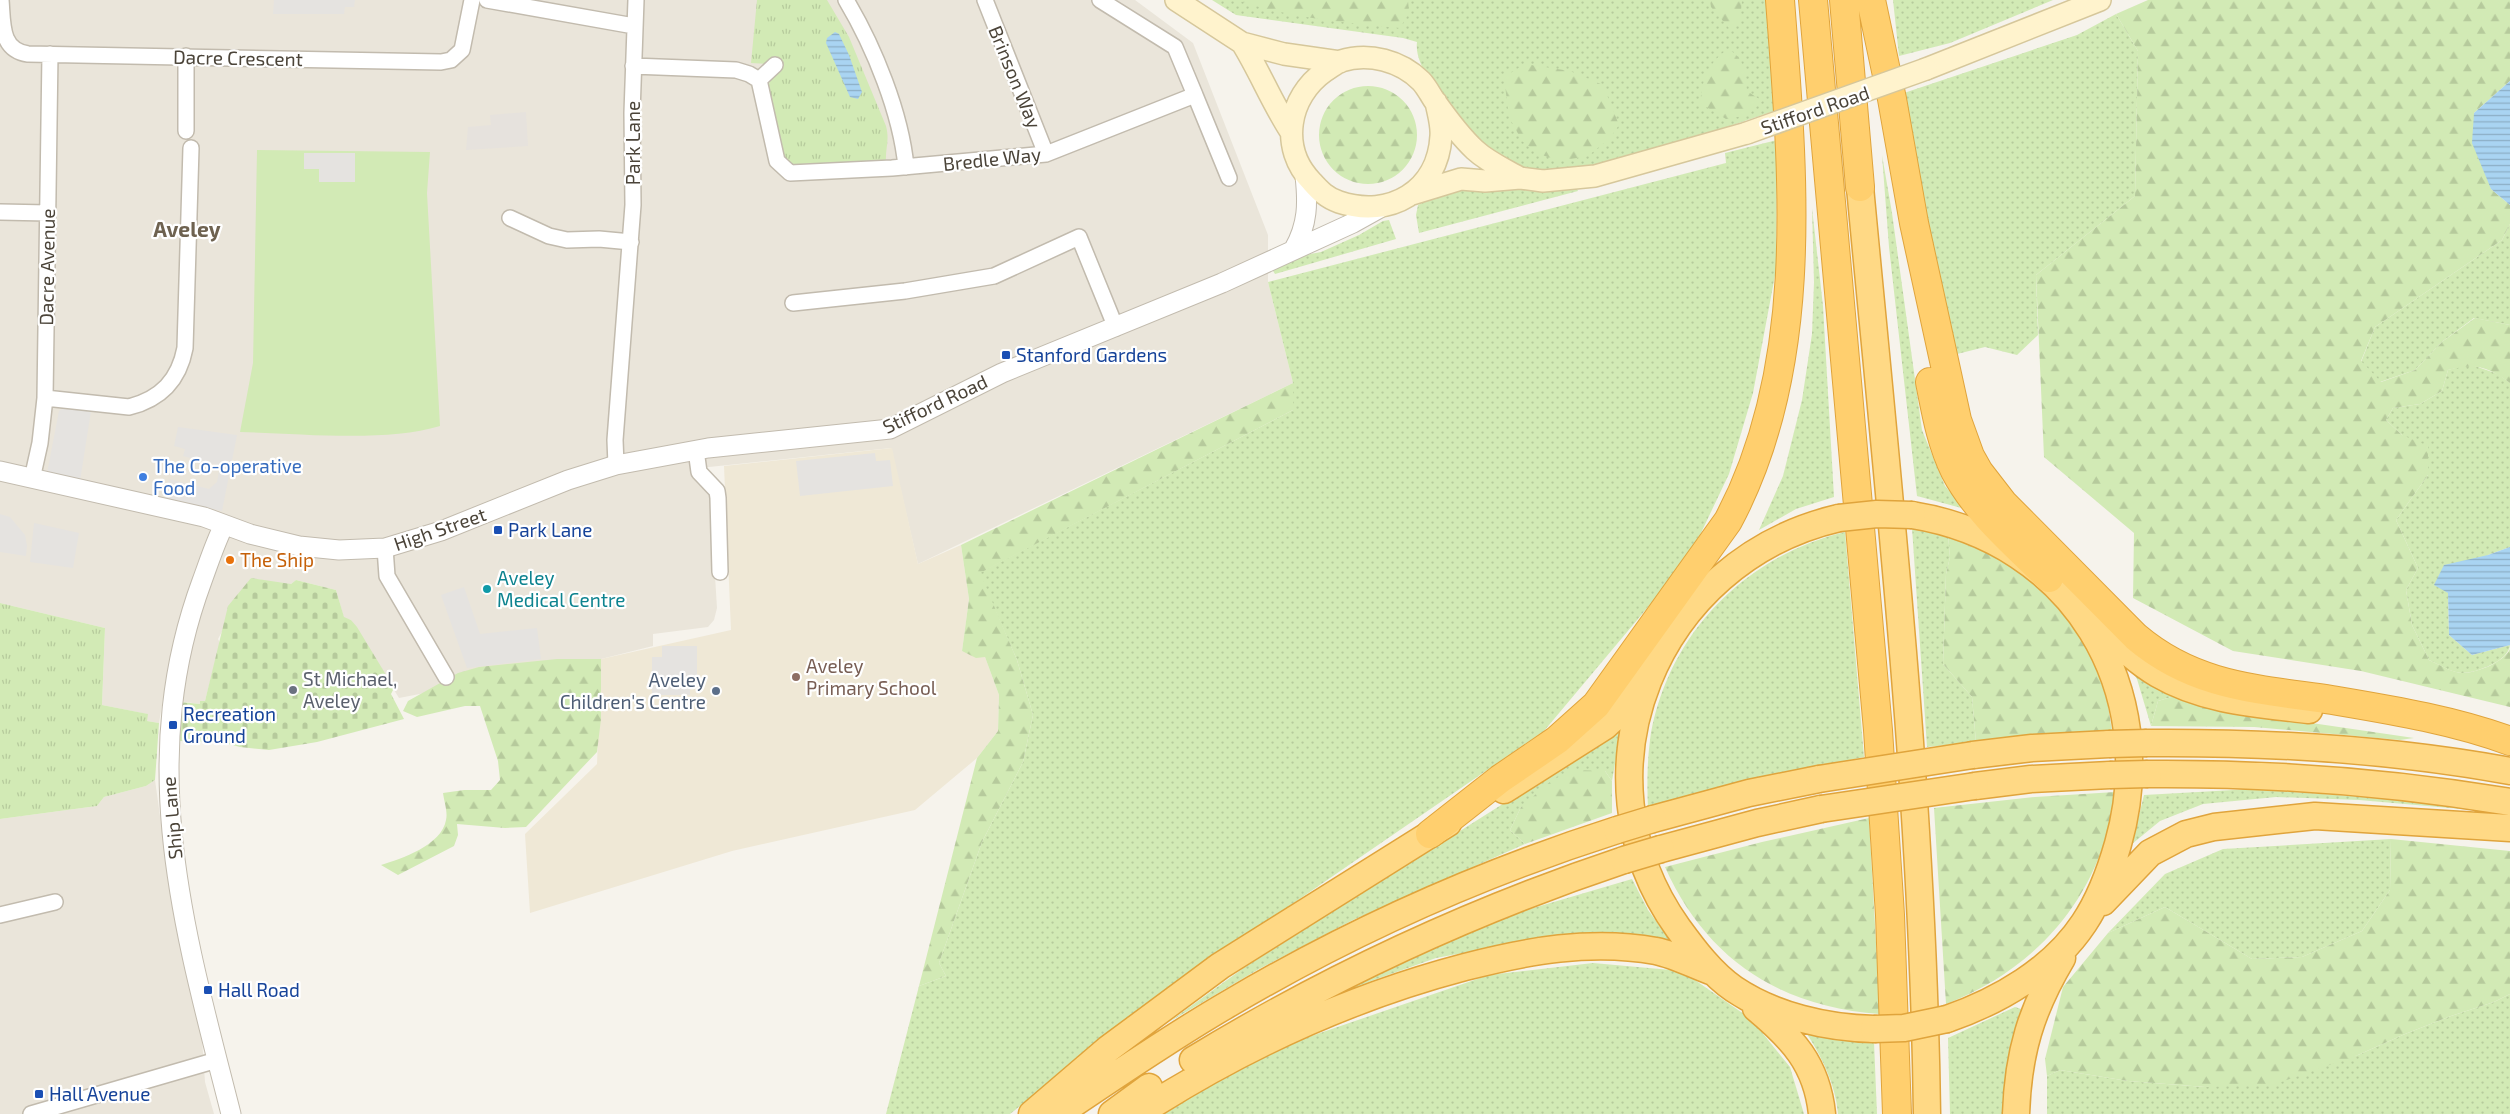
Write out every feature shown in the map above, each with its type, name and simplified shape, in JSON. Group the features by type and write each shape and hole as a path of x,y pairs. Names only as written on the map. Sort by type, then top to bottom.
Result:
{"highway":[{"path":"1430,834 1500,779 1557,740 1596,705 1728,521 1745,489 1756,461 1772,405 1783,340 1787,298 1792,209 1791,146 1780,0"},
{"path":"1032,1114 1108,1049 1220,966 1605,726 1629,702 1650,674 1661,653 1739,533 1760,494 1780,431 1791,376 1800,302 1800,141 1794,0"},
{"path":"1813,0 1878,730 1892,943 1897,1114"},
{"path":"1844,0 1910,736 1924,973 1928,1114"},
{"path":"1856,0 1879,102 1942,440 1955,471 1971,496 2059,587 2135,658 2158,673 2200,693 2242,702 2363,717 2510,742"},
{"path":"1871,0 1892,99 1914,223 1957,420 1970,456 1990,487 2136,637 2153,651 2186,670 2233,684 2376,707 2488,733 2510,742"},
{"path":"1689,610 1727,571 1750,554 1796,531 1839,518 1877,514 1912,515 1942,521 1979,533 2017,553 2059,587 2100,644 2112,671 2125,717 2130,770 2125,814 2112,865 2102,891 2037,1004 2025,1043 2016,1114"},
{"path":"1650,674 1637,716 1631,752 1630,787 1635,837 1662,903 1685,938 1725,982 1774,1022 1798,1048 1814,1080 1822,1112"},
{"path":"1058,1114 1188,1028 1319,953 1410,909 1494,874 1617,830 1749,793 1819,778 1973,755 2032,748 2109,744 2227,743 2334,748 2440,760 2510,771"},
{"path":"1112,1114 1144,1091 1259,1020 1353,970 1475,914 1624,860 1757,823 1821,809 2031,779 2148,774 2312,777 2410,786 2510,802"},
{"path":"1138,1114 1210,1070 1276,1034 1346,1004 1414,980 1500,958 1563,948 1610,946 1658,952 1725,982 1776,1009 1814,1022 1834,1026 1874,1029 1904,1028 1947,1019 1996,998 2026,980 2053,958 2150,853 2174,839 2199,830 2315,816 2510,828"}],"main road":[{"path":"1176,0 1242,43 1284,54 1340,62 1377,58 1401,66 1422,82 1436,102 1441,134 1438,156 1430,173 1411,194 1396,203 1380,208 1350,205 1336,201 1323,194 1305,176 1291,145 1291,132 1299,98 1312,80 1340,62"},
{"name":"Stifford Road","path":"1411,194 1461,179 1485,181 1520,178 1552,181 1595,176 1747,133 1843,100 2100,0"},
{"path":"1242,43 1263,80 1275,107 1291,132"},
{"name":"Stifford Road","path":"1436,102 1474,149 1520,178"}],"street":[{"name":"Dacre Crescent","path":"1,0 5,41 11,49 18,53 369,61 451,60 462,50 472,0"},
{"path":"487,0 634,26"},
{"name":"Park Lane","path":"616,465 615,440 634,205 633,66 636,0"},
{"path":"846,0 863,31 898,118 906,167"},
{"name":"Brinson Way","path":"985,0 1046,154"},
{"path":"1100,0 1176,47 1229,178"},
{"name":"Dacre Avenue","path":"32,479 45,398 50,54"},
{"path":"186,56 186,131"},
{"path":"633,66 736,70 749,74 759,80 775,65"},
{"name":"Bredle Way","path":"759,80 777,161 790,173 906,167 1046,154 1195,95"},
{"path":"45,398 129,407 141,404 162,392 178,373 185,348 191,148"},
{"path":"1294,249 1302,234 1306,218 1308,201 1305,176"},
{"name":"Stifford Road","path":"672,454 890,429 1002,373 1116,328 1248,271 1380,208"},
{"path":"0,212 48,213"},
{"path":"510,218 549,236 568,240 599,239 631,242"},
{"path":"793,303 905,291 994,276 1079,237 1116,328"},
{"path":"696,450 699,472 717,491 720,572"},
{"name":"High Street","path":"0,471 204,517 273,541 316,549 364,550 385,548 441,531 568,480 616,465 672,454"},
{"name":"Ship Lane","path":"224,525 198,593 177,666 168,754 168,792 181,908 231,1114"},
{"path":"385,548 387,576 446,677"},
{"path":"0,915 55,902"},
{"path":"31,1114 217,1060"}],"shaded area":[{"path":"0,0 1135,0 1193,43 1268,235 1268,282 1293,383 918,564 891,448 690,469 697,483 710,495 717,608 714,620 708,627 653,634 653,646 601,659 399,698 351,620 344,618 336,590 296,580 291,584 281,584 251,578 218,639 220,643 205,701 200,704 163,699 159,723 147,721 147,714 102,705 105,628 0,603"},
{"path":"274,0 355,0 354,7 345,7 344,14 273,14"},
{"path":"526,112 528,146 466,150 468,127 491,125 490,115"},
{"path":"304,153 355,153 355,182 319,182 319,169 304,169"},
{"path":"63,408 91,411 80,481 47,473 59,411"},
{"path":"178,427 237,435 222,511 165,499 169,479 209,489 217,482 220,466 183,456 185,449 174,446"},
{"name":"Aveley Primary School","path":"892,448 918,564 961,545 969,599 962,651 985,657 999,695 998,731 977,758 915,810 732,851 530,913 525,834 597,764 601,659 731,630 724,466"},
{"path":"875,453 876,461 890,460 893,486 800,496 796,461"},
{"path":"0,514 10,517 25,535 26,556 0,552"},
{"path":"34,523 79,533 73,568 30,562"},
{"path":"464,587 480,634 537,628 541,659 467,668 441,595"},
{"path":"662,646 697,646 697,677 690,677 690,695 652,695 652,657 662,657"},
{"path":"155,780 174,917 202,1039 205,1082 214,1114 0,1114 0,819 97,806 104,797 146,786"}],"green space":[{"path":"757,0 827,0 849,37 886,126 888,136 886,163 796,169 783,161 768,88 771,77 767,64 751,63"},
{"path":"1212,0 1769,0 1777,110 1724,128 1724,133 1650,154 1591,167 1538,172 1519,168 1508,163 1481,143 1428,77 1419,60 1417,42 1403,38 1236,15"},
{"path":"1237,0 1408,0 1409,13 1400,28 1338,22 1297,15"},
{"path":"1710,0 1742,0 1740,20 1729,28 1711,7"},
{"path":"1893,0 2053,0 1950,43 1899,56"},
{"path":"2148,0 2510,0 2510,81 2474,113 2491,189 2510,205 2510,224 2502,240 2375,327 2361,361 2381,382 2415,370 2443,341 2475,318 2510,325 2510,383 2494,373 2480,368 2466,367 2448,370 2442,391 2420,404 2393,408 2386,420 2402,435 2428,446 2428,475 2396,520 2418,568 2406,590 2412,625 2429,660 2458,673 2468,673 2489,666 2507,654 2510,649 2510,707 2361,671 2233,651 2133,598 2134,533 2044,457 2036,275 2135,196 2138,51 2116,14"},
{"path":"2116,14 2138,51 2135,196 2036,275 2038,335 2017,355 1985,347 1957,354 1936,285 1898,95 2077,35"},
{"path":"1728,49 1741,61 1745,72 1747,91 1762,101 1748,115 1726,119 1700,103 1707,72 1715,60"},
{"path":"1525,64 1570,71 1603,85 1619,125 1610,138 1588,156 1560,161 1539,154 1522,141 1509,117 1504,77"},
{"path":"1368,86 1387,90 1403,100 1413,116 1417,135 1413,154 1403,170 1387,180 1368,184 1349,180 1333,170 1323,154 1319,135 1323,116 1333,100 1349,90"},
{"path":"1777,140 1776,270 1753,393 1729,474 1700,535 1653,601 1544,731 1167,990 1010,1114 886,1114 919,986 946,976 939,963 982,842 1023,762 1033,715 1017,660 979,573 1293,410 1293,383 1268,282 1726,163 1725,153"},
{"path":"257,150 430,152 427,193 440,426 418,431 368,436 240,432 253,363"},
{"path":"1882,155 1892,213 1922,430 1945,486 1965,509 1917,496 1889,247"},
{"path":"1452,189 1577,189 1578,191 1419,233 1416,215 1418,205"},
{"path":"1812,208 1823,306 1834,497 1796,509 1759,530 1783,476 1802,400 1812,334 1814,282"},
{"path":"1389,220 1396,239 1275,274 1272,269 1300,256 1321,252 1359,235 1383,221"},
{"path":"2510,224 2510,325 2474,318 2443,341 2415,370 2380,382 2361,362 2375,327 2502,240"},
{"path":"2469,364 2498,374 2510,383 2510,547 2488,555 2448,593 2449,635 2472,655 2510,645 2504,656 2491,665 2475,671 2458,673 2429,660 2412,625 2406,590 2418,568 2396,520 2428,475 2402,435 2386,420 2393,408 2420,404 2442,391 2448,370"},
{"path":"1293,383 1293,410 980,573 1017,660 1033,715 1023,762 982,842 939,963 946,976 919,986 977,758 998,731 999,695 985,657 976,658 962,651 969,599 961,545"},
{"path":"1912,528 1948,535 1950,557 1946,574 1943,664 1972,697 1976,742 1927,747"},
{"path":"1845,532 1864,757 1748,782 1648,809 1649,749 1659,702 1673,667 1692,635 1716,606 1743,581 1774,560 1808,544"},
{"path":"1948,535 1993,551 2042,587 2077,629 2104,680 2112,731 1976,742 1972,697 1943,664 1946,574 1950,557"},
{"path":"251,578 291,584 296,580 336,590 344,617 351,620 357,627 394,688 391,694 404,719 317,742 269,750 240,747 221,742 179,741 181,702 200,704 200,701 205,701 228,606"},
{"path":"0,603 105,628 102,705 148,714 147,721 159,723 155,780 146,786 104,797 97,806 0,819"},
{"path":"557,659 601,659 601,719 597,752 526,827 505,828 457,824 458,835 454,846 398,875 381,865 420,850 437,837 443,829 446,820 443,793 464,790 491,790 500,780 498,761 480,706 465,706 417,717 403,711 408,701 458,673 479,667"},
{"path":"2126,662 2178,695 2158,701 2151,726 2137,679"},
{"path":"2178,695 2201,707 2414,738 2400,740 2254,727 2151,726 2158,701"},
{"path":"1621,729 1612,781 1605,771 1521,807 1510,830 1525,844 1353,920 1259,969 1169,1022 1245,967"},
{"path":"1572,770 1605,771 1612,781 1612,813 1525,844 1510,830 1521,807 1551,781"},
{"path":"2252,789 2409,800 2484,811 2359,800 2276,797 2203,804 2160,821 2132,844 2144,795"},
{"path":"2115,792 2112,813 2097,863 2067,915 2047,938 2001,976 1946,1004 1934,808 2035,797"},
{"path":"1869,818 1880,1014 1844,1009 1810,1001 1779,989 1750,972 1725,952 1702,928 1682,899 1665,867 1762,842"},
{"path":"2391,839 2390,890 2362,931 2302,957 2252,959 2165,907 2108,933 2165,874 2223,849"},
{"path":"2391,839 2510,851 2510,994 2494,1002 2405,1034 2358,1055 2275,1084 2205,1087 2128,1081 2060,1070 2047,1076 2045,1059 2063,987 2108,933 2165,907 2252,959 2302,957 2362,931 2390,890"},
{"path":"1632,879 1648,910 1672,943 1638,934 1590,934 1505,945 1436,958 1371,981 1286,1018 1434,945 1520,912"},
{"path":"1593,963 1682,971 1751,1019 1790,1067 1804,1114 1163,1114 1253,1056 1489,975"},
{"path":"2510,994 2510,1114 2047,1114 2047,1076 2060,1070 2128,1081 2205,1087 2358,1055 2405,1034 2494,1002"},
{"path":"2015,1007 2021,1009 2024,1014 2011,1114 1950,1114 1948,1038"},
{"path":"1805,1031 1874,1042 1877,1114 1838,1114 1831,1081 1817,1050"}],"water":[{"path":"835,32 839,34 849,55 862,92 858,99 850,97 826,43 827,38"},
{"path":"2510,81 2510,205 2491,189 2472,143 2474,113"},
{"path":"2510,547 2510,645 2472,655 2449,635 2448,593 2434,585 2444,565 2488,555"}],"place":[{"name":"Stanford Gardens","path":"1006,355"},
{"name":"The Co-operative Food","path":"143,477"},
{"name":"Park Lane","path":"498,530"},
{"name":"The Ship","path":"230,560"},
{"name":"Aveley Medical Centre","path":"487,589"},
{"name":"Aveley Primary School","path":"796,677"},
{"name":"St Michael, Aveley","path":"293,690"},
{"name":"Aveley Children's Centre","path":"716,691"},
{"name":"Recreation Ground","path":"173,725"},
{"name":"Hall Road","path":"208,990"},
{"name":"Hall Avenue","path":"39,1094"}],"district":[{"name":"Aveley","path":"187,230"}]}
